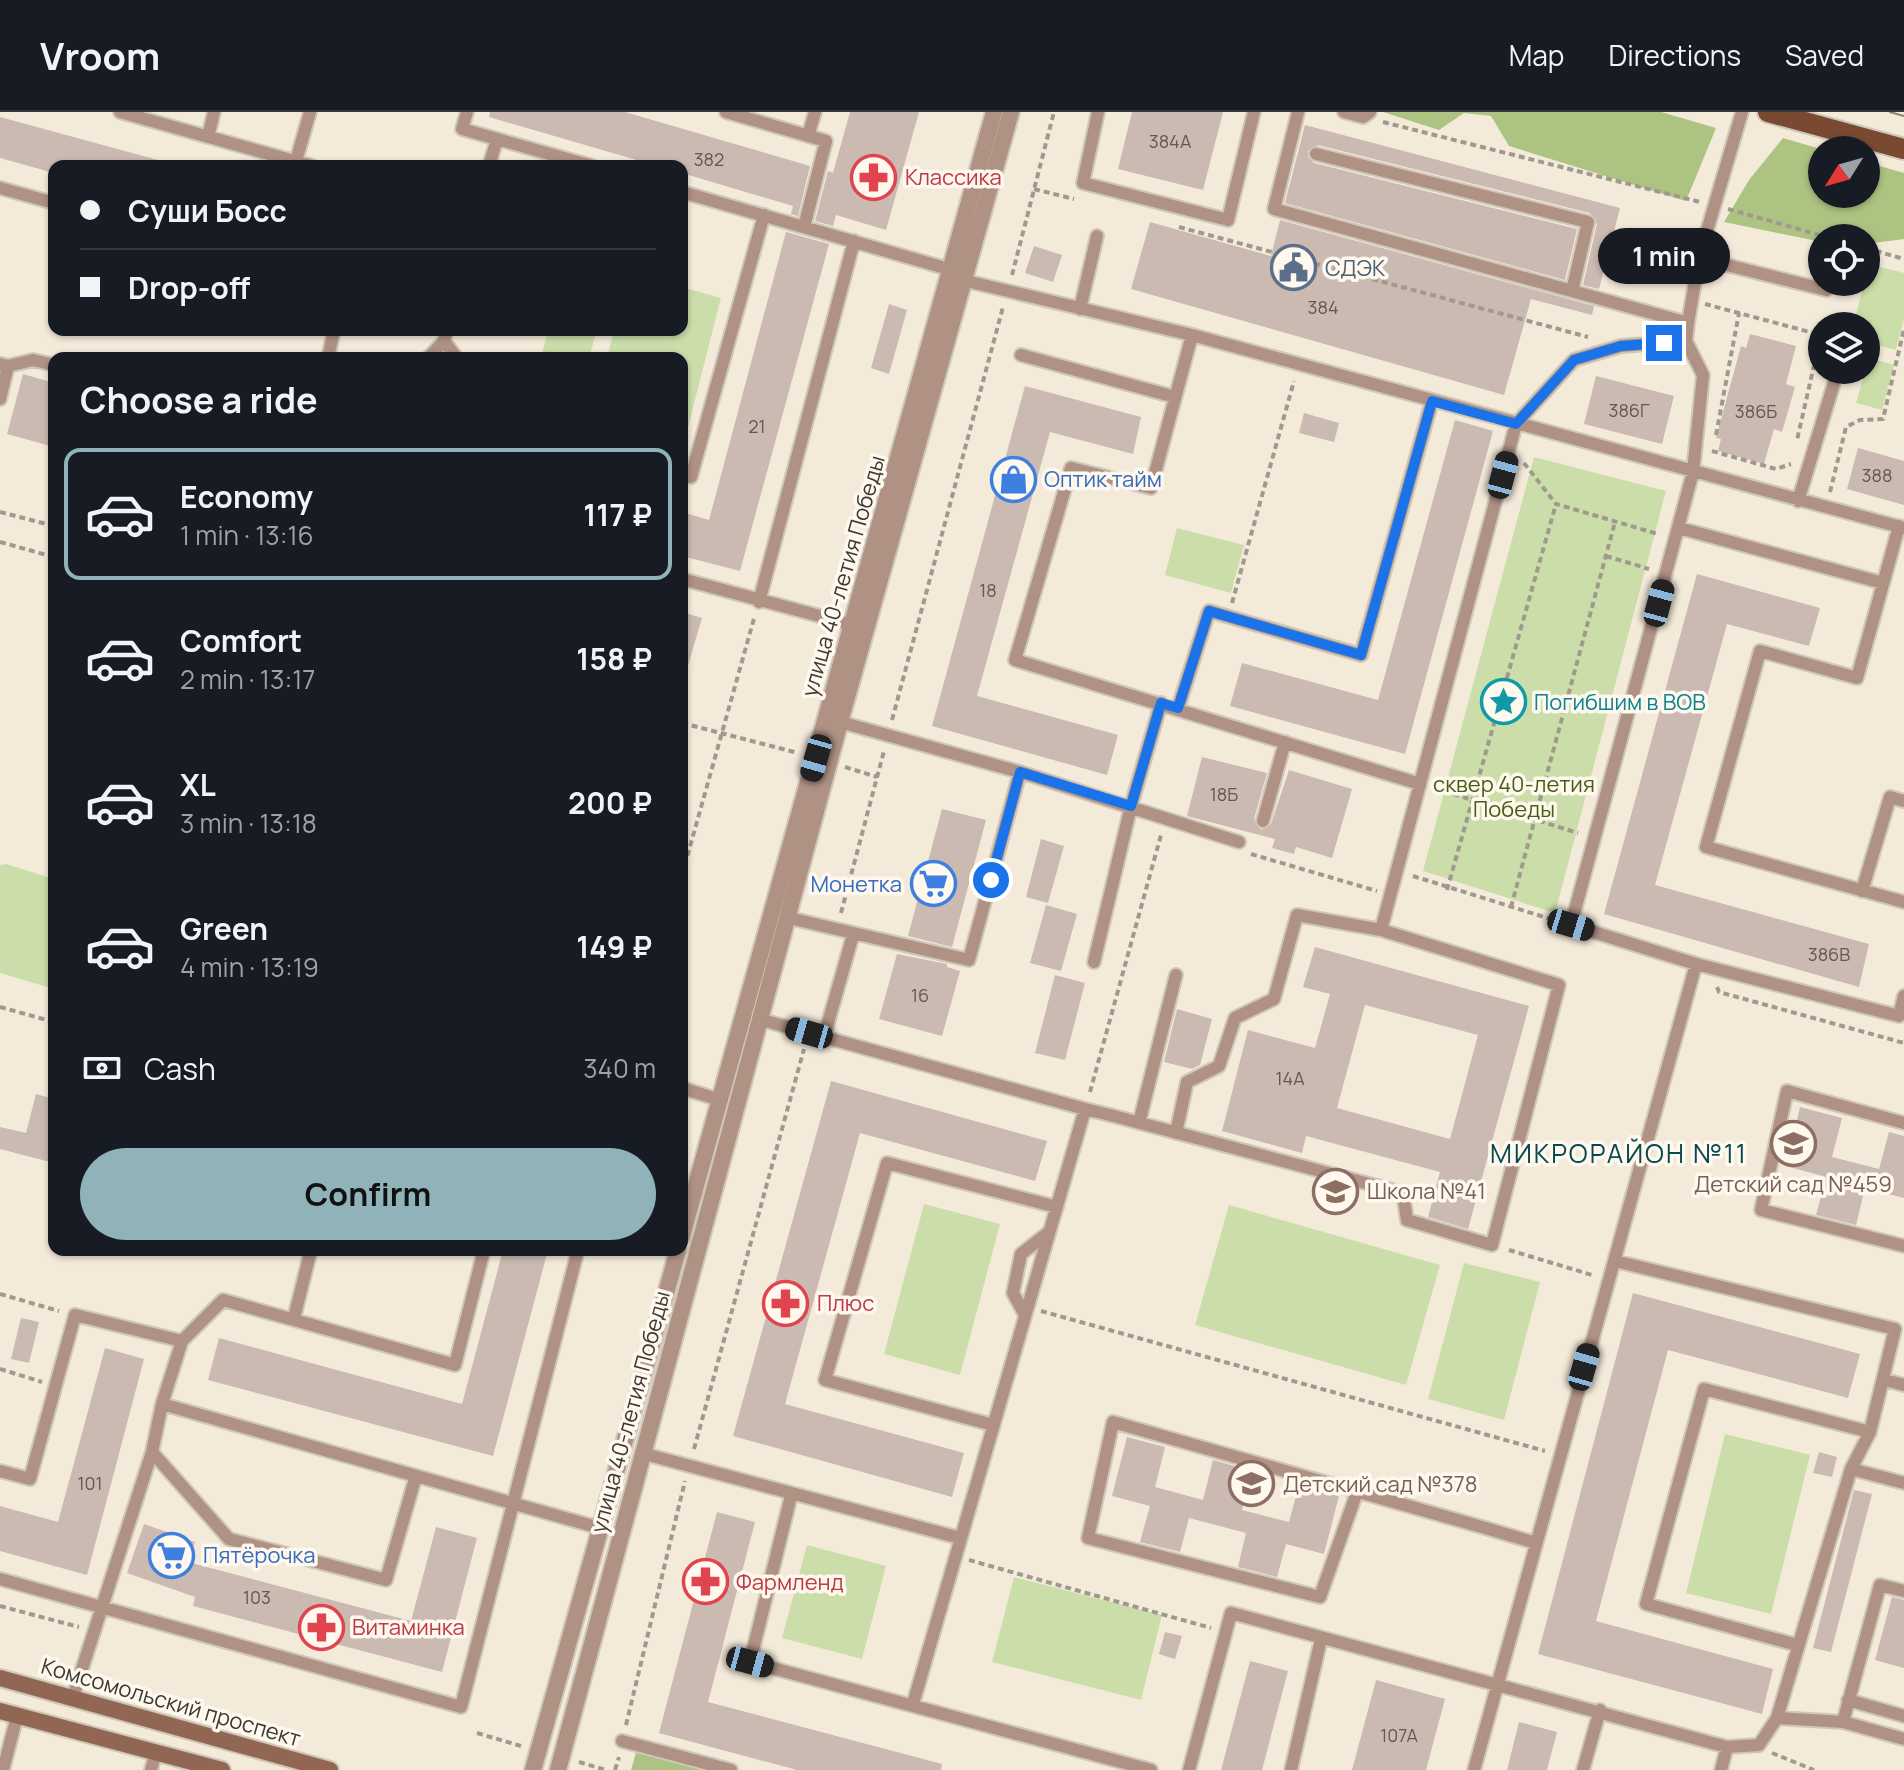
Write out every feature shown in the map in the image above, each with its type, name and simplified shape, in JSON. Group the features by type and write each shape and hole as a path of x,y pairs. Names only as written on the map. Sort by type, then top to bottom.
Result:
{"main road":[{"path":"1768,112 1904,149"},
{"name":"Комсомольский проспект","path":"0,1678 330,1770"},
{"path":"0,1711 222,1770"}],"street":[{"name":"улица 40-летия Победы","path":"957,275 994,112"},
{"name":"улица 40-летия Победы","path":"558,1770 641,1453 789,918 853,625 957,275 1011,112"},
{"path":"833,720 957,275"},
{"name":"улица 40-летия Победы","path":"688,1215 823,760"},
{"path":"720,1100 738,1105"},
{"name":"улица 40-летия Победы","path":"533,1770 676,1256"},
{"path":"623,1447 641,1453"}],"lane":[{"path":"120,112 292,160"},
{"path":"208,137 214,112"},
{"path":"296,160 310,112"},
{"path":"467,112 462,129 571,160"},
{"path":"726,112 826,141 804,227"},
{"path":"808,136 815,112"},
{"path":"1098,112 1083,183 1228,220 1254,112"},
{"path":"1298,112 1274,209 1688,323"},
{"path":"1344,112 1367,114"},
{"path":"1742,112 1699,258 1688,323 1686,341 1703,375 1693,472 1571,925 1696,964 1899,1016 1904,996"},
{"path":"491,160 497,139"},
{"path":"1316,154 1588,222 1572,291"},
{"path":"0,188 48,201"},
{"path":"688,194 1080,309 1192,335 1902,527 1857,678 1760,651 1706,847 1904,902"},
{"path":"688,476 691,477 764,215"},
{"path":"1080,309 1097,236"},
{"path":"759,602 854,241"},
{"path":"1699,258 1808,285"},
{"path":"1192,335 1151,488 1071,468 1015,660 1420,784"},
{"path":"433,352 445,336"},
{"path":"1381,930 1516,424 1574,360 1621,346 1686,341"},
{"path":"1021,355 1175,397"},
{"path":"0,399 4,365 33,360 48,364"},
{"path":"1798,501 1834,384"},
{"path":"1178,708 1209,611 1361,655 1432,401"},
{"path":"1677,534 1883,583"},
{"path":"688,581 853,625"},
{"path":"1094,962 1131,806 1161,703"},
{"path":"833,720 1131,806 1239,846"},
{"path":"1263,821 1285,742"},
{"path":"789,918 969,960 1020,772"},
{"path":"1862,891 1890,797 1904,801"},
{"path":"762,1020 1085,1109 1403,1193 1407,1220 1492,1245 1559,985 1381,930 1297,915 1274,999 1235,1018 1219,1066 1187,1082 1176,1133"},
{"path":"824,1037 853,935"},
{"path":"1474,1770 1696,964"},
{"path":"1139,1123 1176,975"},
{"path":"688,1090 720,1100"},
{"path":"1904,1123 1787,1091 1761,1210 1904,1246"},
{"path":"913,1704 1085,1109"},
{"path":"993,1425 825,1380 882,1177 887,1163 1057,1207"},
{"path":"1027,1311 1013,1293 1021,1254 1049,1232"},
{"path":"294,1318 310,1256"},
{"path":"73,1697 152,1452 162,1404 182,1341 223,1300 455,1365 482,1256"},
{"path":"0,1579 461,1707 510,1503 576,1256"},
{"path":"1189,1770 1231,1613 1600,1710 1727,1747 1759,1745 1777,1718 1851,1469 1870,1432 1895,1329 1615,1261"},
{"path":"0,1471 30,1479 75,1315 182,1341"},
{"path":"1885,1380 1904,1385"},
{"path":"1797,1645 1646,1604 1704,1389 1870,1432"},
{"path":"162,1404 415,1479 600,1528"},
{"path":"1357,1492 1320,1597 1088,1538 1113,1422 1536,1543"},
{"path":"152,1452 229,1539 386,1580 415,1479"},
{"path":"641,1453 791,1496 960,1538"},
{"path":"1851,1469 1904,1483"},
{"path":"791,1496 750,1662 1151,1770"},
{"path":"1843,1722 1880,1585 1904,1591"},
{"path":"1291,1770 1321,1639"},
{"path":"1848,1700 1904,1716"},
{"path":"1583,1770 1600,1710"},
{"path":"3,1770 17,1716"},
{"path":"1777,1718 1843,1722 1904,1739"},
{"path":"622,1741 731,1770"},
{"path":"1721,1770 1727,1747"},
{"path":"151,1770 156,1752"}],"path":[{"path":"1367,114 1808,232"},
{"path":"1034,189 1080,201"},
{"path":"1173,226 1621,346"},
{"path":"1880,252 1904,259"},
{"path":"1692,301 1808,331"},
{"path":"1739,313 1712,452 1776,469 1791,465 1810,384"},
{"path":"1826,508 1846,427 1860,420 1883,419 1904,329"},
{"path":"1228,617 1299,365"},
{"path":"1511,445 1556,504 1615,522 1677,534"},
{"path":"1447,889 1556,504"},
{"path":"0,512 48,524"},
{"path":"1511,907 1615,522"},
{"path":"0,542 48,555"},
{"path":"1606,556 1667,574"},
{"path":"688,855 759,602"},
{"path":"688,725 877,777"},
{"path":"1420,784 1595,838"},
{"path":"1085,1109 1166,817"},
{"path":"1239,846 1391,895"},
{"path":"1397,871 1571,925"},
{"path":"1710,967 1719,992 1904,1043"},
{"path":"0,1007 48,1020"},
{"path":"1492,1245 1610,1280"},
{"path":"0,1294 75,1315"},
{"path":"1027,1311 1559,1455"},
{"path":"0,1369 3,1374 56,1385"},
{"path":"955,1556 1226,1632"},
{"path":"0,1606 93,1631"},
{"path":"1759,1745 1814,1770"}],"green space":[{"path":"1383,112 1661,112 1716,128 1686,201 1509,146 1491,116 1464,113 1439,130"},
{"path":"1783,138 1808,145 1808,208 1880,208 1880,166 1904,173 1904,239 1880,242 1880,224 1808,224 1808,239 1724,222 1749,180"},
{"path":"1880,267 1904,273 1904,319 1896,350 1880,346 1880,312 1857,312 1861,296 1880,296"},
{"path":"688,289 721,298 688,427 688,352 608,352 612,336 688,336"},
{"path":"546,336 595,336 591,352 542,352"},
{"path":"1880,361 1894,365 1882,410 1856,403 1861,384 1880,384"},
{"name":"сквер 40-летия Победы","path":"1534,457 1666,491 1555,913 1423,871"},
{"path":"1177,528 1244,545 1231,593 1165,575"},
{"path":"6,864 48,877 48,987 0,973 0,865"},
{"path":"924,1204 1000,1224 960,1375 884,1354"},
{"path":"1229,1205 1440,1265 1406,1385 1195,1325"},
{"path":"1464,1263 1540,1282 1504,1420 1428,1399"},
{"path":"1725,1434 1810,1455 1771,1614 1686,1593"},
{"path":"807,1545 886,1566 862,1659 782,1638"},
{"path":"1014,1577 1162,1615 1141,1700 992,1662"},
{"path":"637,1749 712,1770 631,1770"}],"building":[{"path":"490,112 625,112 810,166 798,216 791,214 793,206 688,175 688,160 636,160 489,117"},
{"path":"850,112 919,112 886,230 836,215 833,226 815,221 828,171 833,173"},
{"path":"1132,112 1223,112 1203,190 1118,169"},
{"path":"0,117 158,160 48,160 48,171 0,158"},
{"path":"1305,125 1620,208 1599,289 1583,285 1597,224 1590,213 1318,145 1308,151 1308,157 1314,163 1577,229 1565,280 1285,203"},
{"path":"1280,220 1594,306 1592,315 1531,299 1504,395 1131,289 1150,222 1271,256"},
{"path":"786,232 829,244 740,571 688,558 688,514 709,520"},
{"path":"1034,246 1062,255 1053,282 1025,273"},
{"path":"889,304 907,310 889,374 871,368"},
{"path":"1750,334 1796,346 1786,384 1795,387 1782,432 1774,429 1764,464 1718,451 1721,439 1716,438 1741,346 1746,348"},
{"path":"23,374 48,381 48,445 7,434"},
{"path":"1596,376 1674,396 1662,444 1584,424"},
{"path":"1025,386 1141,417 1133,454 1050,432 977,696 1118,735 1107,775 932,726"},
{"path":"1304,413 1339,423 1334,442 1299,433"},
{"path":"1455,420 1493,431 1405,754 1230,706 1242,663 1378,700"},
{"path":"1858,448 1904,461 1904,505 1847,489"},
{"path":"1697,574 1820,608 1809,646 1727,624 1655,885 1869,944 1859,987 1604,914"},
{"path":"688,614 702,618 688,666"},
{"path":"1202,757 1267,773 1254,819 1261,830 1271,824 1289,770 1352,789 1332,858 1296,847 1294,854 1272,848 1275,839 1187,816"},
{"path":"942,809 986,820 952,947 908,936"},
{"path":"1041,839 1064,846 1048,903 1026,897"},
{"path":"1046,905 1077,914 1061,971 1030,963"},
{"path":"1315,947 1529,1006 1468,1229 1428,1217 1440,1172 1306,1136 1302,1153 1222,1131 1248,1030 1315,1048 1330,994 1303,987","holes":["1365,1005 1478,1035 1450,1139 1337,1108"]},
{"path":"897,954 947,964 947,967 960,971 942,1036 879,1019"},
{"path":"1055,975 1085,983 1065,1060 1035,1053"},
{"path":"1177,1009 1212,1019 1200,1065 1192,1069 1164,1062"},
{"path":"831,1081 1047,1141 1035,1181 860,1133 785,1404 964,1453 952,1497 733,1436"},
{"path":"36,1094 48,1097 48,1161 0,1149 0,1127 26,1133"},
{"path":"1800,1107 1842,1118 1832,1157 1879,1169 1889,1132 1904,1136 1904,1198 1865,1188 1856,1225 1816,1215 1826,1177 1786,1166"},
{"path":"501,1256 546,1256 493,1456 208,1380 219,1338 462,1404"},
{"path":"1633,1293 1860,1354 1848,1398 1668,1350 1596,1621 1773,1669 1762,1714 1538,1654"},
{"path":"21,1318 39,1322 29,1363 11,1359"},
{"path":"105,1348 144,1359 87,1575 0,1551 0,1506 58,1522"},
{"path":"1127,1437 1165,1447 1155,1487 1203,1500 1213,1460 1252,1471 1242,1510 1289,1522 1299,1485 1339,1496 1324,1554 1286,1544 1277,1577 1238,1567 1246,1533 1189,1518 1180,1552 1140,1542 1150,1506 1112,1496"},
{"path":"1819,1452 1837,1457 1832,1477 1813,1473"},
{"path":"1854,1490 1872,1494 1831,1652 1813,1648"},
{"path":"717,1512 755,1522 708,1702 942,1764 941,1770 797,1770 659,1733"},
{"path":"144,1524 195,1542 188,1562 411,1621 436,1527 477,1538 442,1672 193,1606 195,1597 127,1573"},
{"path":"1892,1597 1904,1600 1904,1668 1875,1660"},
{"path":"1165,1632 1182,1636 1175,1659 1159,1654"},
{"path":"1250,1661 1288,1671 1262,1770 1221,1770"},
{"path":"1376,1680 1445,1699 1426,1770 1352,1770"},
{"path":"1519,1722 1557,1732 1547,1770 1507,1770"}],"tram line":[{"path":"1890,112 1904,116"}],"place":[{"name":"Классика","path":"874,177"},
{"name":"СДЭК","path":"1294,268"},
{"name":"Оптик тайм","path":"1013,479"},
{"name":"Погибшим в ВОВ","path":"1503,702"},
{"name":"Монетка","path":"933,884"},
{"name":"Детский сад №459","path":"1793,1143"},
{"name":"Школа №41","path":"1336,1191"},
{"name":"Плюс","path":"786,1303"},
{"name":"Детский сад №378","path":"1252,1484"},
{"name":"Пятёрочка","path":"172,1555"},
{"name":"Фармленд","path":"705,1582"},
{"name":"Витаминка","path":"321,1627"}],"district":[{"name":"МИКРОРАЙОН №11","path":"1619,1153"}],"route":[{"path":"991,880 1020,772 1131,806 1161,703 1178,708 1209,611 1361,655 1432,401 1516,424 1574,360 1621,346 1664,343"}]}
